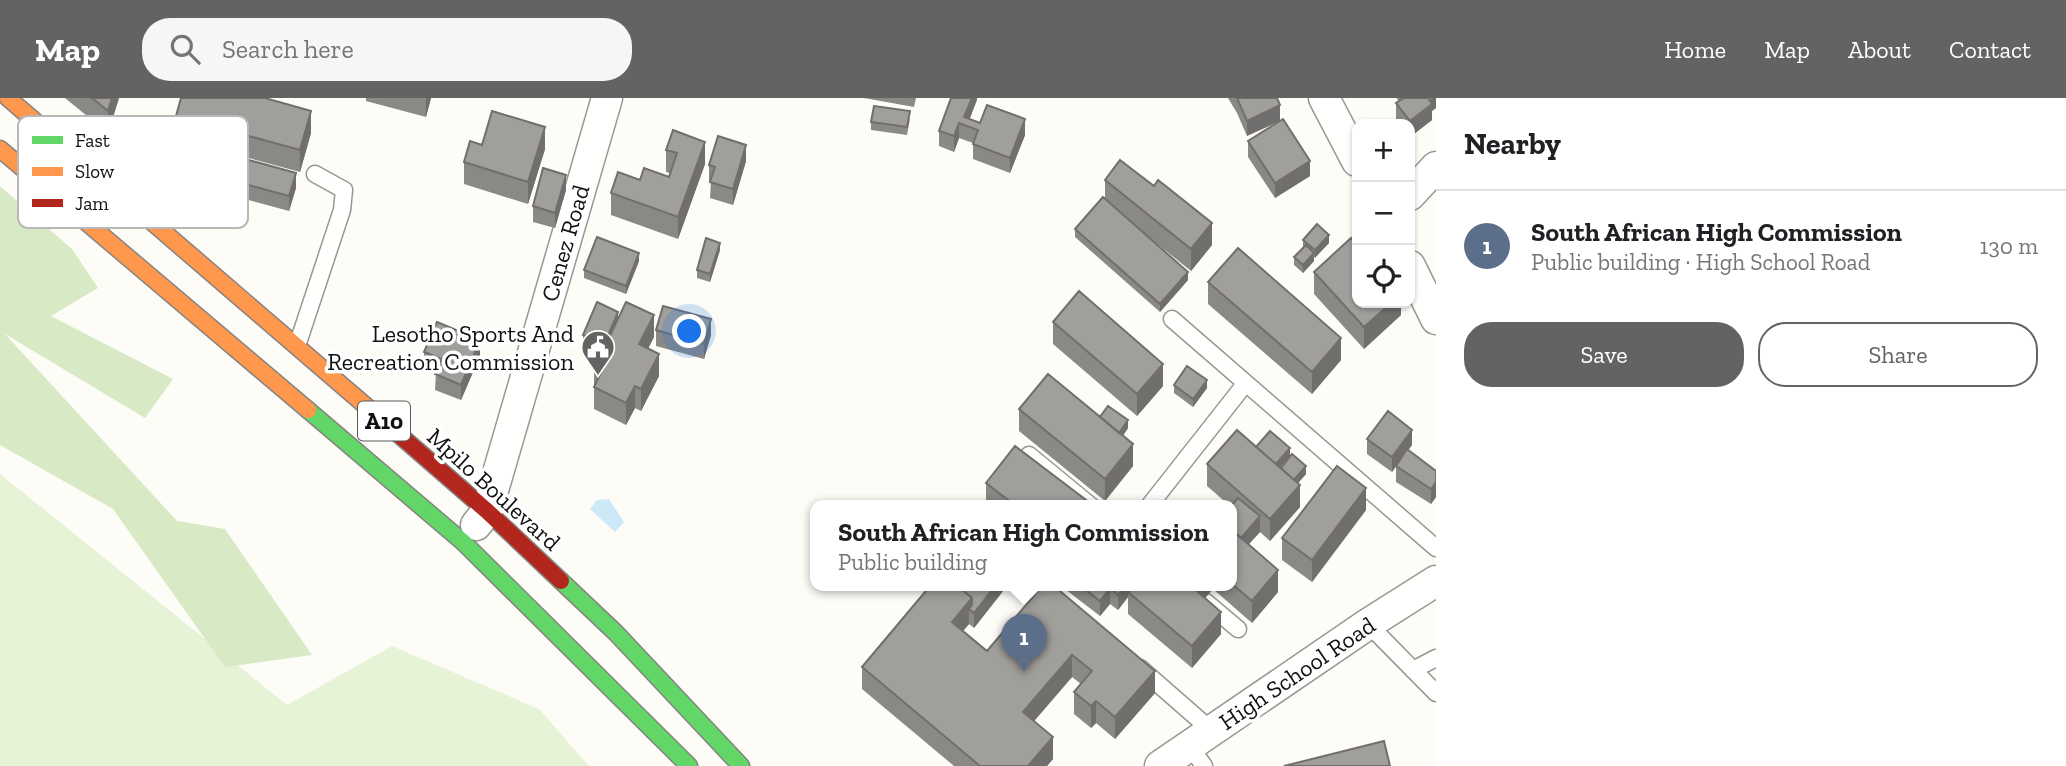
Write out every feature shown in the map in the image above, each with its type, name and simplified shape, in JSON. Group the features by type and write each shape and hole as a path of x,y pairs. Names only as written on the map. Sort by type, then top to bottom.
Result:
{"highway":[{"name":"Mpilo Boulevard","path":"8,98 27,116"},
{"name":"Mpilo Boulevard","path":"0,149 18,162"},
{"name":"Mpilo Boulevard","path":"106,228 487,511 616,633 741,766"},
{"name":"Mpilo Boulevard","path":"144,228 283,360 689,766"}],"street":[{"name":"Cenez Road","path":"463,542 487,511 607,98"},
{"path":"1324,98 1352,151"},
{"path":"1415,275 1436,319"},
{"name":"High School Road","path":"1160,766 1202,748 1368,624 1436,581"}],"lane":[{"path":"283,360 341,211 344,190 315,174"},
{"path":"1172,319 1436,548"},
{"path":"1154,500 1245,384"},
{"path":"1029,455 1084,500"},
{"path":"1204,600 1238,629"},
{"path":"1368,624 1436,693"},
{"path":"1125,656 1202,748"},
{"path":"1413,670 1436,658"}],"green space":[{"path":"0,186 18,202 18,228 48,228 72,249 98,288 51,316 173,379 145,418 5,334 177,521 225,529 312,655 225,667 113,509 0,445"},
{"path":"0,474 287,705 392,646 539,709 589,766 0,766"}],"water":[{"path":"609,499 624,522 615,532 590,509 597,500"}],"building":[{"path":"92,98 112,98 108,111"},
{"path":"181,98 265,98 311,111 300,150 248,136 248,116 176,116"},
{"path":"951,98 972,98 964,117 980,123 987,105 1025,119 1010,158 973,144 978,130 959,123 954,136 939,131"},
{"path":"1237,98 1277,98 1280,105 1247,121"},
{"path":"1404,98 1428,98 1432,104 1413,119 1408,119 1396,103"},
{"path":"874,106 910,111 907,127 871,122"},
{"path":"492,111 545,127 528,182 464,162 470,141 482,145"},
{"path":"1283,119 1310,161 1275,183 1248,141"},
{"path":"673,130 705,142 678,217 611,193 618,172 640,180 644,168 669,177 677,153 666,150"},
{"path":"718,136 746,145 733,189 710,182 715,167 709,165"},
{"path":"248,160 296,173 289,196 248,185"},
{"path":"1120,160 1154,186 1158,180 1212,223 1191,249 1105,180"},
{"path":"543,168 566,175 555,213 533,206"},
{"path":"1103,197 1188,272 1160,304 1075,229"},
{"path":"1317,224 1329,235 1315,250 1303,240"},
{"path":"597,237 639,253 626,286 584,270"},
{"path":"706,238 720,243 710,274 697,270"},
{"path":"1351,238 1352,308 1385,308 1364,327 1314,272"},
{"path":"1306,245 1314,253 1303,265 1294,257"},
{"path":"1238,248 1341,338 1312,372 1208,282"},
{"path":"1079,291 1163,364 1137,394 1053,322"},
{"path":"597,302 618,312 604,345 583,335"},
{"path":"626,302 654,315 639,344 659,354 641,389 635,386 626,403 594,387 601,373 594,369"},
{"path":"663,306 711,319 704,344 656,330"},
{"path":"437,322 480,340 461,385 435,374 442,359 424,352"},
{"path":"1187,366 1207,380 1193,399 1174,385"},
{"path":"1048,374 1133,444 1105,479 1019,409"},
{"path":"1108,406 1128,420 1119,433 1100,417"},
{"path":"1388,411 1412,430 1392,457 1367,439"},
{"path":"1237,430 1300,485 1270,519 1207,464"},
{"path":"1270,431 1290,448 1276,464 1256,447"},
{"path":"1015,446 1086,500 1008,500 986,483"},
{"path":"1407,449 1436,471 1436,482 1431,489 1396,466"},
{"path":"1292,454 1306,466 1294,480 1281,468"},
{"path":"1337,466 1366,488 1312,560 1282,538"},
{"path":"1238,498 1260,516 1241,538 1237,534"},
{"path":"1237,534 1278,570 1252,601 1237,588"},
{"path":"926,591 964,591 972,598 952,622 987,651 1038,591 1060,591 1155,671 1115,717 1096,701 1091,706 1074,692 1092,671 1072,655 1023,712 1053,737 1028,766 980,766 862,667"},
{"path":"964,591 991,591 974,613 969,609 972,598"},
{"path":"1087,591 1108,591 1100,601"},
{"path":"1197,591 1221,612 1192,646 1128,592"},
{"path":"1384,741 1390,766 1284,766"}],"traffic: fast":[{"path":"308,410 463,542 689,766"},
{"path":"561,581 616,633 741,766"}],"traffic: slow":[{"path":"8,98 29,116"},
{"path":"0,149 18,164"},
{"path":"93,228 308,410"},
{"path":"159,228 388,425"}],"traffic: jam":[{"path":"388,425 487,511 561,581"}],"place":[{"name":"Lesotho Sports And Recreation Commission","path":"598,377"},
{"name":"South African High Commission","path":"1024,672"}]}
